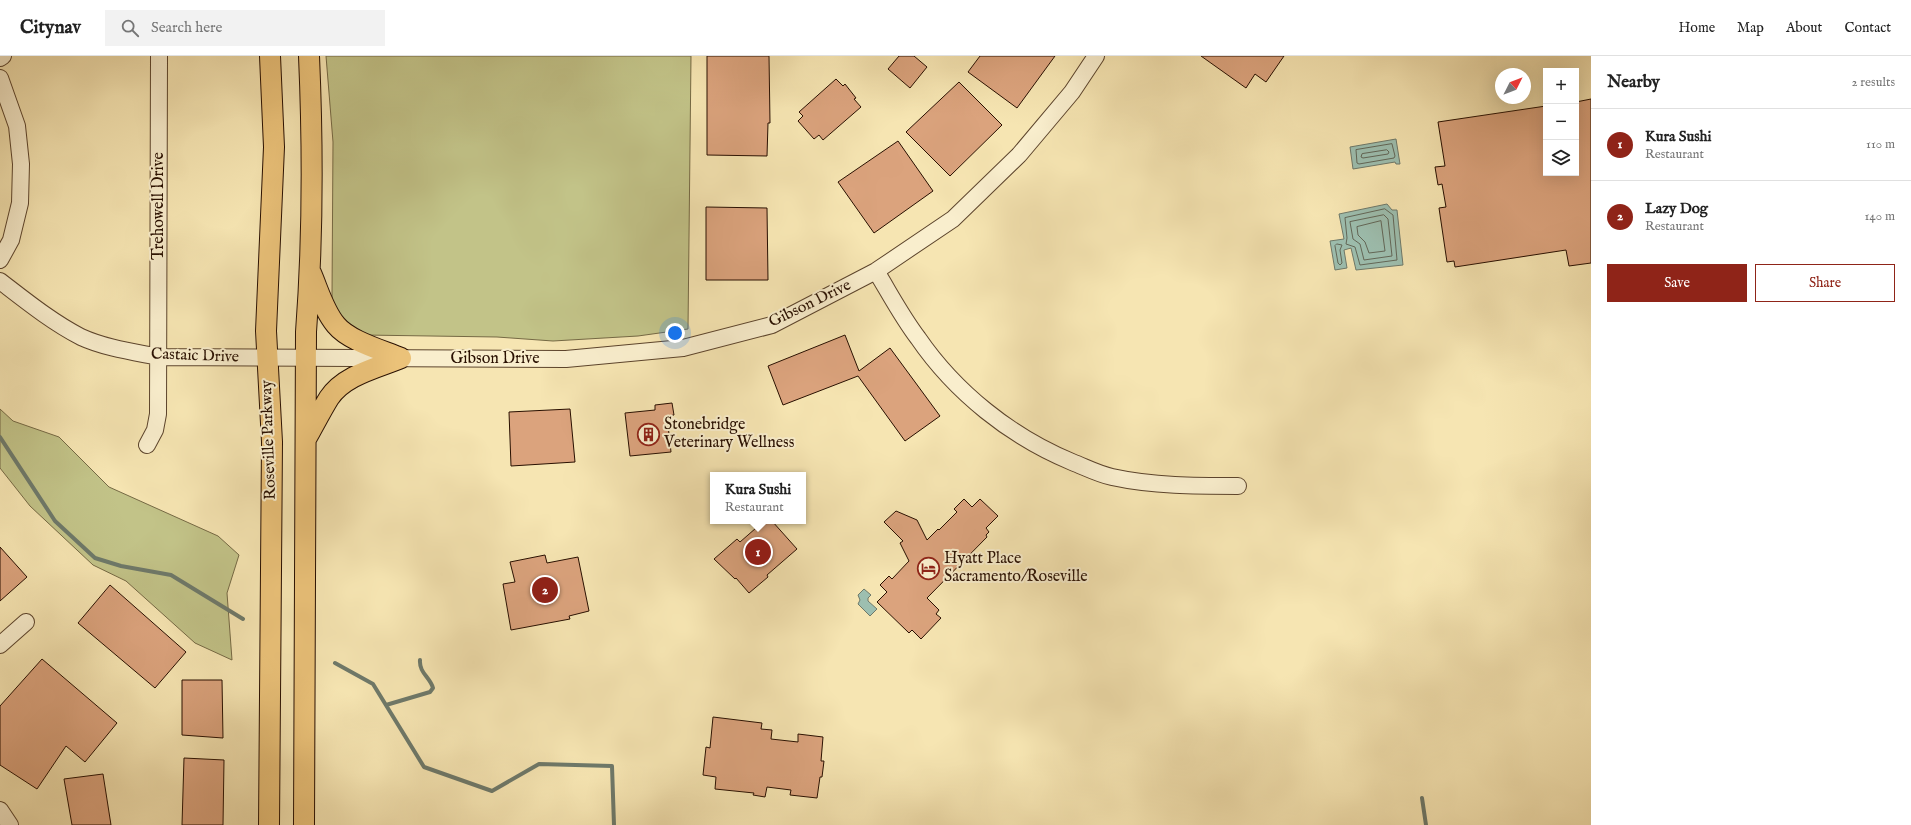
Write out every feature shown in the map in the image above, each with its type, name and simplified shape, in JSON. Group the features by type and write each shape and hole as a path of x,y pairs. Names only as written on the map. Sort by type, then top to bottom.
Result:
{"main road":[{"name":"Roseville Parkway","path":"269,825 272,442 266,358 266,320 274,146 270,56"},
{"path":"304,825 305,358 310,269 313,139 309,56"},
{"path":"310,269 330,317 336,326 348,335 401,358"},
{"path":"306,440 330,397 337,389 351,378 401,358"}],"street":[{"name":"Trehowell Drive","path":"147,445 155,430 158,414 159,56"},
{"name":"Gibson Drive","path":"266,358 566,358 683,348 772,325 876,271 953,219 1019,155 1072,92 1096,56"},
{"path":"0,78 16,126 21,164 20,202 11,240 0,260"},
{"path":"876,271 917,338 954,383 986,411 1039,446 1063,458 1110,477 1175,486 1238,486"},
{"name":"Castaic Drive","path":"0,281 46,316 82,338 122,350 159,357 266,358"},
{"path":"0,645 26,622"},
{"path":"0,810 10,825"}],"green space":[{"path":"326,56 691,56 688,329 638,336 553,341 497,337 364,335 346,325 336,311 332,297 333,142"},
{"path":"0,409 13,421 59,437 109,487 218,536 239,555 227,593 232,660 195,643 126,581 93,565 30,506 0,468"}],"water":[{"path":"1396,139 1400,164 1396,164 1395,162 1353,169 1350,147"},
{"path":"1387,204 1392,210 1397,210 1403,265 1356,270 1351,248 1344,250 1347,268 1335,270 1330,241 1344,239 1339,214"},
{"path":"864,589 871,595 868,598 868,601 877,609 870,616 858,604 860,600 858,595"}],"building":[{"path":"707,56 769,56 770,123 768,123 767,156 707,155"},
{"path":"899,56 914,56 927,67 910,88 888,69"},
{"path":"980,56 1055,56 1017,108 968,72"},
{"path":"1201,56 1284,56 1266,82 1255,74 1246,88"},
{"path":"836,79 843,86 845,84 861,107 823,140 819,135 814,139 798,121 803,116 799,112"},
{"path":"959,82 1002,125 950,176 906,132"},
{"path":"1591,99 1591,263 1569,266 1566,250 1455,267 1454,261 1447,262 1439,208 1446,207 1442,184 1438,185 1435,167 1445,166 1438,122 1543,106 1543,176 1579,176 1579,101"},
{"path":"898,141 933,191 874,233 838,182"},
{"path":"706,207 767,208 768,280 706,280"},
{"path":"845,335 859,371 890,348 940,416 905,441 858,376 783,405 768,366"},
{"name":"Stonebridge Veterinary Wellness","path":"672,403 674,415 667,416 671,452 630,456 625,413 655,410 655,405"},
{"path":"570,409 575,462 511,466 509,412"},
{"name":"Hyatt Place Sacramento/Roseville","path":"964,499 972,507 980,499 998,516 986,528 989,532 986,535 987,537 927,598 939,610 936,614 941,618 921,639 912,630 909,633 877,602 887,592 880,585 889,576 892,579 909,561 900,543 903,541 884,522 896,511 917,520 927,540 957,512 954,509"},
{"path":"761,524 775,524 797,549 749,593 736,578 735,579 714,559 737,539 740,542"},
{"path":"0,547 27,577 0,601"},
{"path":"545,555 547,563 578,557 589,611 569,616 570,619 511,630 503,584 515,582 510,562"},
{"path":"110,585 186,652 155,688 78,623"},
{"path":"42,659 117,723 85,762 66,746 37,789 0,765 0,706"},
{"path":"182,680 222,680 223,738 182,735"},
{"path":"713,717 762,723 761,729 772,730 771,739 798,742 798,734 823,737 821,761 824,761 817,798 790,795 791,790 767,787 765,797 753,795 754,793 715,789 716,777 703,775 706,747 710,748"},
{"path":"184,758 224,760 223,825 182,825"},
{"path":"103,774 111,825 72,825 64,779"}],"waterway":[{"path":"0,437 55,521 95,558 121,566 171,575 243,619"},
{"path":"386,705 430,692 433,688 432,684 423,672 420,660"},
{"path":"335,663 373,684 424,767 492,791 539,764 612,766 614,825"},
{"path":"1422,798 1426,825"}],"place":[{"name":"Stonebridge Veterinary Wellness","path":"648,434"},
{"name":"Kura Sushi","path":"758,552"},
{"name":"Hyatt Place Sacramento/Roseville","path":"929,568"},
{"name":"Lazy Dog","path":"545,590"}]}
